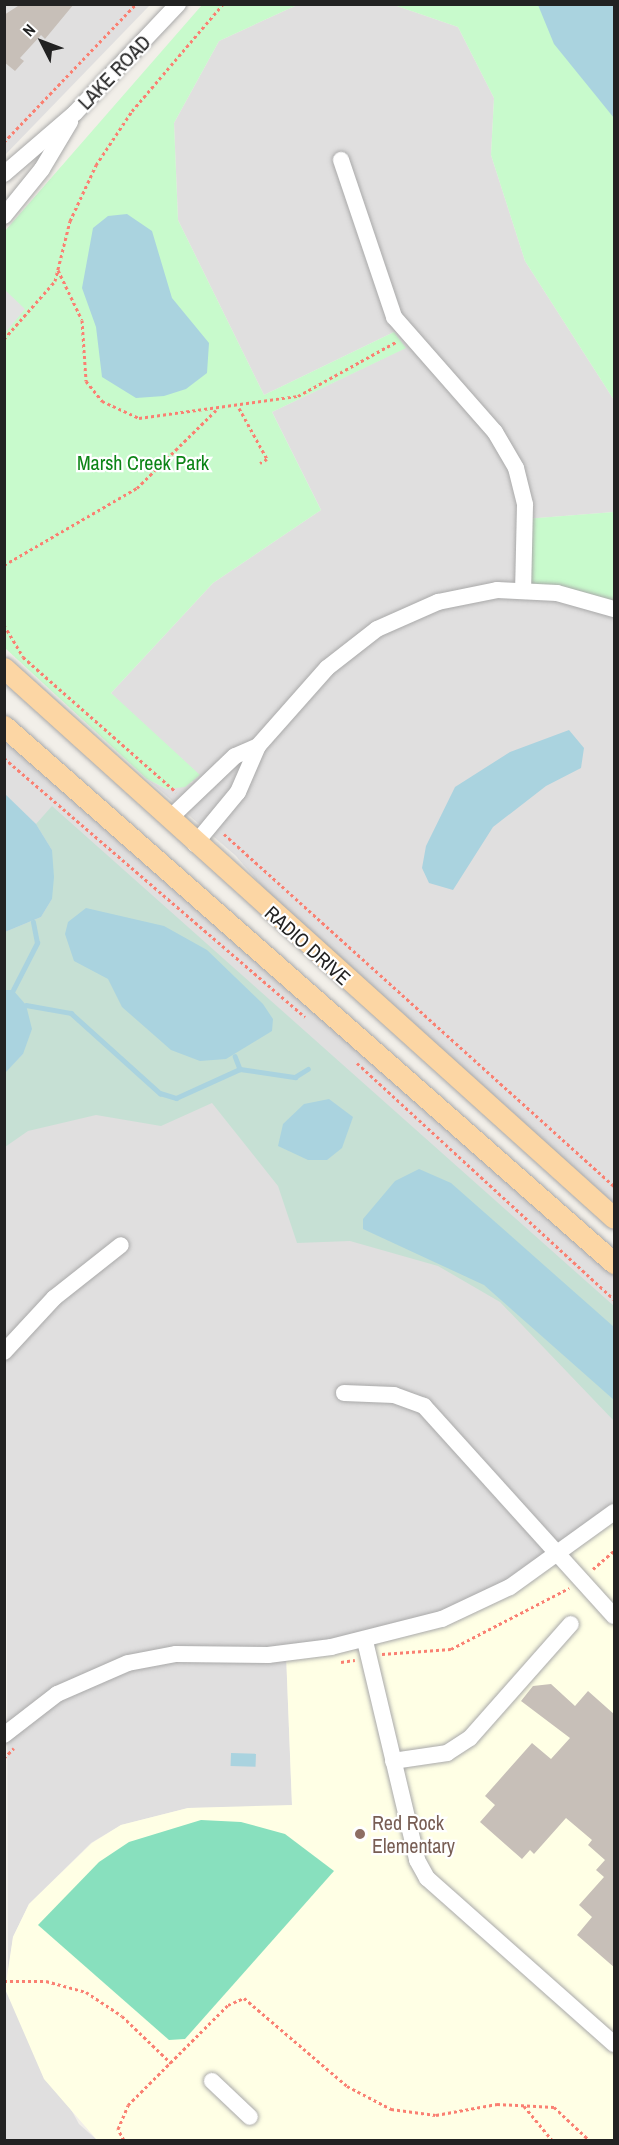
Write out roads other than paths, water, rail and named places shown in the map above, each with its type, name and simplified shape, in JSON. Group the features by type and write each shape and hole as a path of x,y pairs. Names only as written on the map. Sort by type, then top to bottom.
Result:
{"main road":[{"name":"RADIO DRIVE","path":"4,668 195,844 615,1218"},
{"name":"RADIO DRIVE","path":"4,726 615,1263"}],"street":[{"name":"LAKE ROAD","path":"4,174 75,113 178,4"},
{"name":"LAKE ROAD","path":"4,216 42,169 75,113"},
{"path":"341,160 380,289 407,337 495,432 516,468 525,505 523,591"},
{"path":"195,844 238,792 258,747 327,668 377,629 438,602 523,591 557,593 615,609"},
{"path":"169,819 235,756 258,747"},
{"path":"4,1352 54,1298 122,1245"},
{"path":"344,1393 409,1398 424,1406 615,1616"},
{"path":"4,1735 57,1694 128,1663 176,1654 291,1653 365,1641 469,1607 559,1554 615,1512"},
{"path":"393,1761 447,1753 470,1738 571,1624"},
{"path":"365,1641 417,1860 427,1878 615,2044"},
{"path":"212,2081 250,2117"}],"water":[{"path":"538,5 614,5 614,118 554,44"},
{"path":"127,214 152,231 172,298 209,343 207,373 186,389 164,396 136,398 102,377 96,327 82,288 93,228 108,216"},
{"path":"569,730 584,748 581,768 546,786 493,827 453,890 429,883 422,868 426,846 455,787 510,752"},
{"path":"4,793 36,824 52,850 54,877 52,899 41,917 5,932"},
{"path":"86,908 164,926 207,950 263,1004 273,1019 272,1031 226,1059 200,1061 171,1050 122,1007 108,979 74,961 65,934 68,922"},
{"path":"5,990 13,990 26,1005 32,1029 23,1054 5,1073"},
{"path":"329,1099 353,1117 342,1148 327,1160 308,1160 278,1146 283,1124 304,1104"},
{"path":"419,1169 451,1183 614,1327 614,1400 484,1285 363,1229 363,1219 395,1181"},
{"path":"231,1753 256,1754 256,1767 231,1766"}],"waterway":[{"path":"13,990 37,943 33,922"},
{"path":"26,1005 71,1013 160,1093 176,1098 240,1069 295,1077 308,1069"},
{"path":"235,1056 240,1069"}],"place":[{"name":"Red Rock Elementary","path":"360,1834"}],"park label":[{"name":"Marsh Creek Park","path":"143,462"}]}
